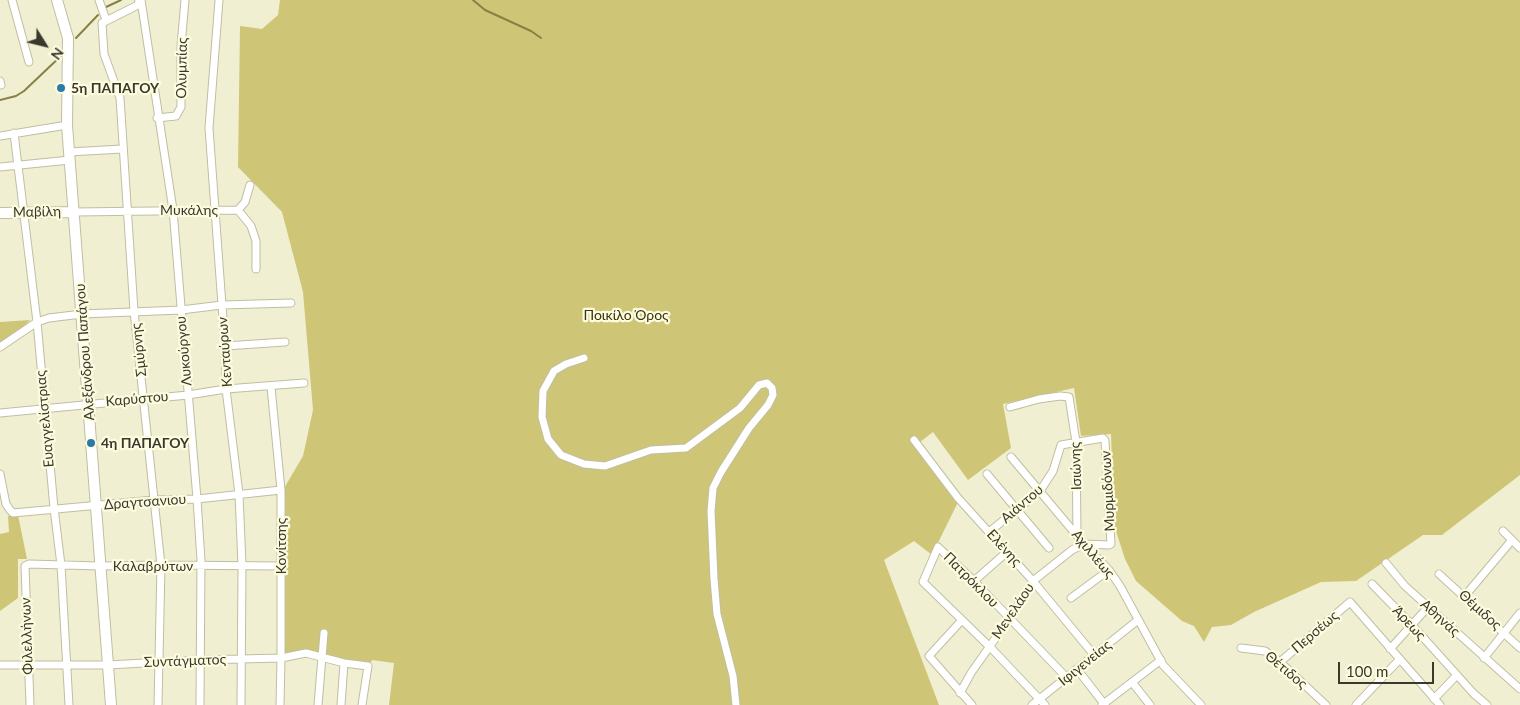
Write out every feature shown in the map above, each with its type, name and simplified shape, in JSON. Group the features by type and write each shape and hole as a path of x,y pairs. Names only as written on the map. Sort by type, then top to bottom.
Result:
{"street":[{"path":"12,0 29,62"},
{"name":"Αλεξάνδρου Παπάγου","path":"57,0 68,38 67,125 111,705"},
{"name":"Σμύρνης","path":"100,0 106,20 102,23 104,54 120,98 134,312 161,565 158,705"},
{"path":"106,20 138,5 140,0"},
{"name":"Λυκούργου","path":"140,0 157,118 173,210 201,566 200,705"},
{"name":"Ολυμπίας","path":"157,118 176,116 181,107 181,46 185,0"},
{"name":"Κενταύρων","path":"220,0 209,128 225,346 226,389 239,494 242,565 241,705"},
{"path":"0,136 67,125"},
{"name":"Ευαγγελίστριας","path":"14,133 37,322 44,408 61,564 69,705"},
{"path":"0,167 122,149"},
{"path":"238,210 245,202 250,185"},
{"name":"Μυκάλης","path":"74,212 238,210 251,226 256,241 256,269"},
{"name":"Μαβίλη","path":"0,213 74,212"},
{"path":"0,347 37,322 49,318 82,314 181,310 222,305 291,303"},
{"path":"225,346 285,342"},
{"path":"584,358 566,364 554,371 543,391 542,418 548,439 561,455 584,464 606,466 651,450 686,448 740,408 759,385 767,383 772,388 773,395 768,405 749,428 713,488 711,512 717,614 733,676 736,705"},
{"name":"Καρύστου","path":"0,413 88,403 188,395 226,389 304,383"},
{"name":"Κονίτσης","path":"271,386 281,490 280,705"},
{"name":"Ισιώνης","path":"1010,407 1039,399 1060,396 1070,397 1076,442 1077,534"},
{"name":"Μυρμιδόνων","path":"1076,442 1103,438 1105,441 1109,484 1111,544 1084,544"},
{"name":"Ελένης","path":"914,440 958,498 1033,581 1094,656"},
{"name":"Αιάντου","path":"989,532 1040,491 1053,471 1061,445 1076,442"},
{"name":"Αχιλλέως","path":"1011,457 1084,544 1109,570 1120,586 1164,665 1201,705"},
{"path":"987,474 1049,548"},
{"name":"Δραγτσανιου","path":"0,476 6,504 10,510 17,513 54,508 154,500 197,499 281,490"},
{"path":"1503,531 1520,548"},
{"path":"1464,596 1512,540"},
{"name":"Μενελάου","path":"960,693 1033,581 1072,550 1084,544"},
{"name":"Πατρόκλου","path":"962,620 923,582 938,547 1067,678"},
{"path":"974,582 1007,552"},
{"name":"Καλαβρύτων","path":"25,566 30,563 100,566 281,566"},
{"name":"Αθηνάς","path":"1386,563 1405,586 1520,689"},
{"name":"Φιλελλήνων","path":"25,566 30,705"},
{"path":"1071,598 1109,570"},
{"name":"Θέμιδος","path":"1439,574 1520,648"},
{"name":"Άρεως","path":"1372,584 1474,694 1487,705"},
{"name":"Περσέως","path":"1280,662 1350,602 1390,649"},
{"path":"1428,607 1390,649 1440,705"},
{"path":"1484,658 1520,612"},
{"path":"972,705 929,656 962,620 1042,702"},
{"name":"Ιφιγενείας","path":"1032,705 1042,702 1077,669 1138,620"},
{"path":"318,705 324,633"},
{"name":"Θέτιδος","path":"1241,648 1265,651 1280,662 1324,705"},
{"name":"Συντάγματος","path":"0,665 108,665 281,658 306,653 344,663 368,666 362,705"},
{"path":"1077,669 1104,704 1161,660"},
{"path":"1356,705 1399,660"},
{"path":"340,705 344,663"},
{"path":"1434,699 1457,675"},
{"path":"1132,682 1150,705"}],"green space":[{"name":"Ποικίλο Όρος","path":"280,0 1520,0 1520,475 1442,535 1423,535 1356,581 1321,582 1254,612 1231,625 1212,627 1204,642 1194,626 1182,621 1136,581 1125,559 1114,525 1111,434 1081,436 1074,388 1003,404 1011,448 968,480 933,432 920,442 960,498 932,555 914,541 884,560 939,705 389,705 394,663 372,660 370,665 344,661 306,650 283,655 283,490 303,456 313,410 303,292 282,212 238,167 240,26 262,29 278,15"},
{"path":"30,320 0,351 0,322"},
{"path":"18,515 27,559 18,559 18,598 0,611 0,534 9,532 8,516"}],"waterway":[{"path":"106,7 121,0"},
{"path":"473,0 485,10 531,31 541,38"},
{"path":"76,38 98,15"},
{"path":"0,100 16,96 24,91 63,54"}],"place":[{"name":"5η ΠΑΠΑΓΟΥ","path":"61,88"},
{"name":"4η ΠΑΠΑΓΟΥ","path":"91,443"}]}
